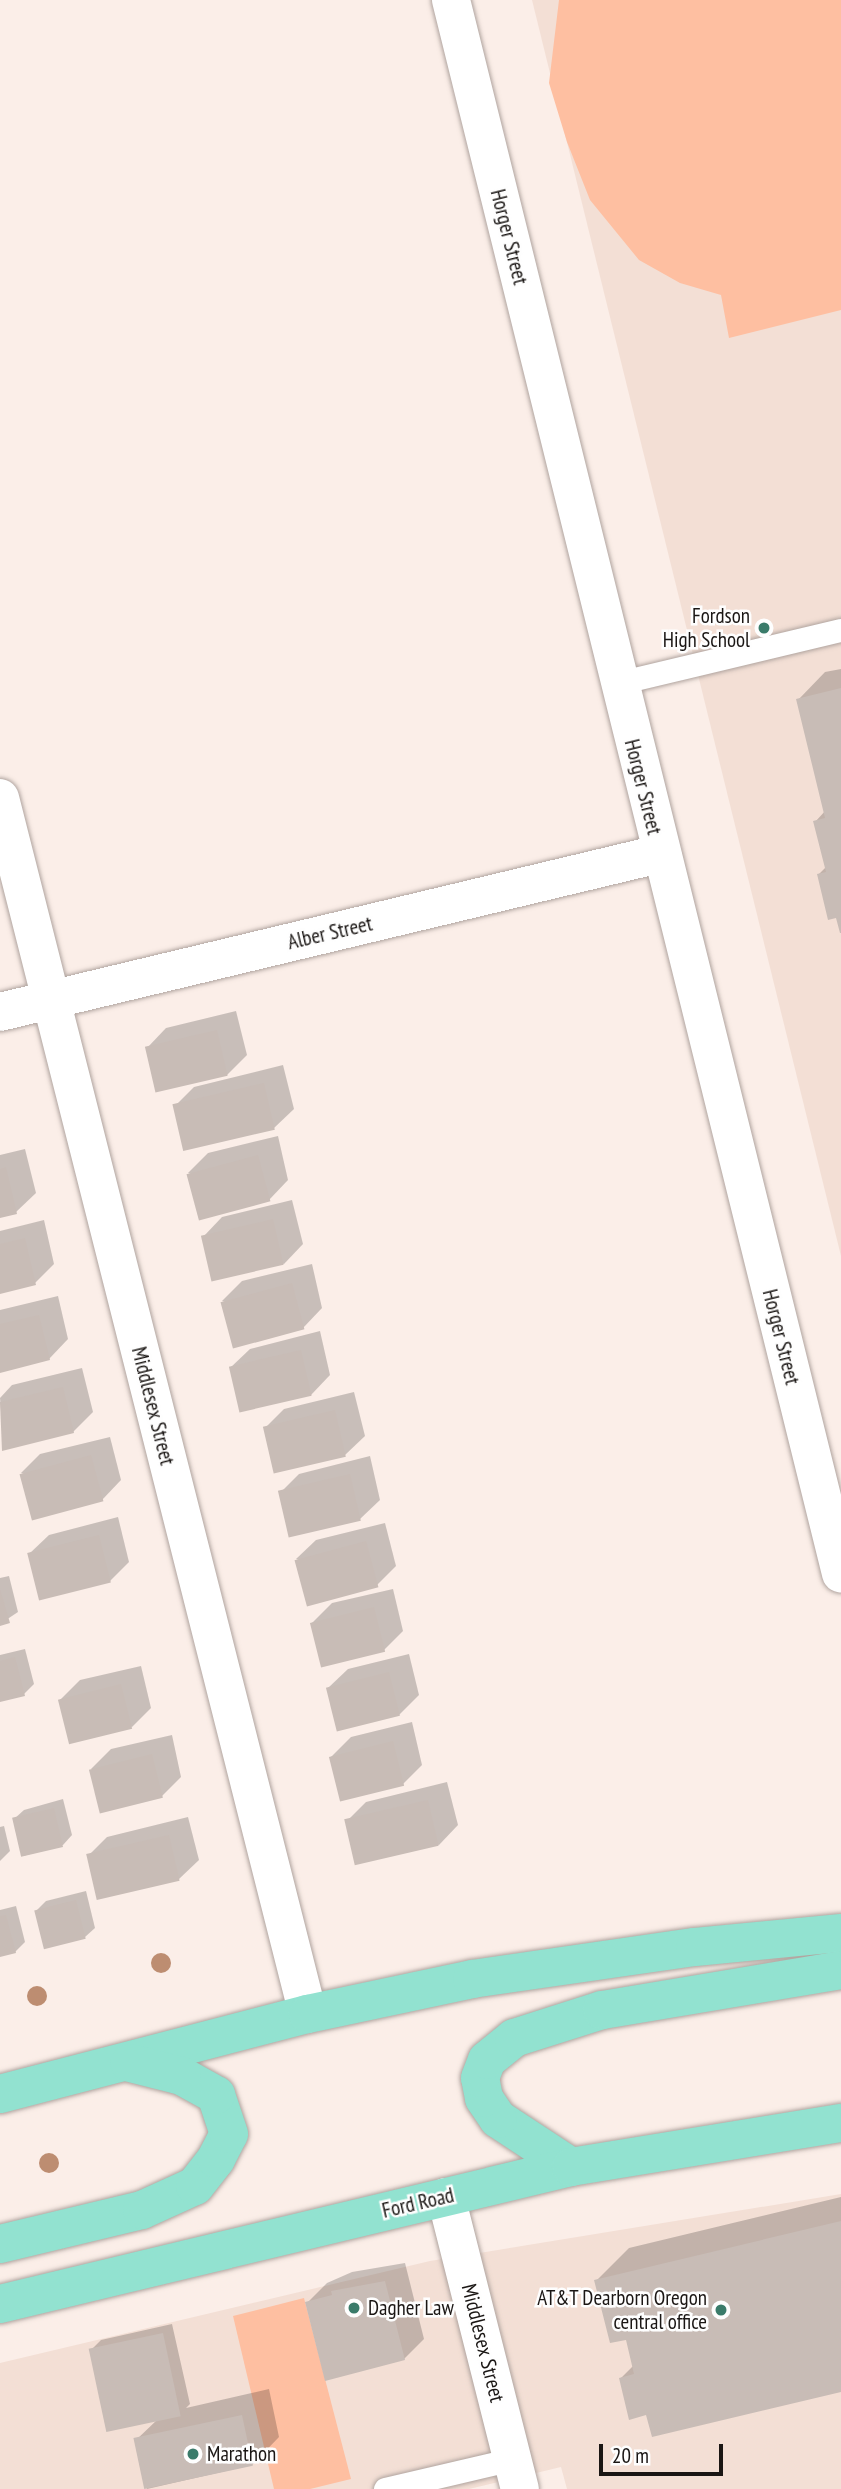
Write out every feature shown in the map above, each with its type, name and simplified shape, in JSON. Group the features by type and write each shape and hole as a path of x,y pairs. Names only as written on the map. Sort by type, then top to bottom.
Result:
{"main road":[{"path":"0,2094 308,2014 472,1979 695,1947 841,1933"},
{"path":"571,2166 498,2119 484,2098 480,2078 487,2060 514,2038 603,2010 841,1970"},
{"path":"0,2244 142,2210 195,2186 216,2159 229,2134 215,2095 181,2076 126,2062"},
{"name":"Ford Road","path":"0,2304 571,2166 841,2123"}],"street":[{"name":"Horger Street","path":"451,0 659,854 841,1573"},
{"name":"Middlesex Street","path":"0,798 308,2014"},
{"name":"Alber Street","path":"0,1012 659,854"},
{"name":"Middlesex Street","path":"446,2197 516,2474"}],"lane":[{"path":"618,683 841,630"},
{"path":"385,2489 516,2474"}],"shaded area":[{"name":"Fordson High School","path":"532,0 841,0 841,1256"},
{"path":"559,0 841,0 841,310 729,338 721,295 680,283 639,260 590,200 567,142 549,83"},
{"path":"841,2194 841,2489 567,2489 561,2467 469,2489 0,2489 0,2363 430,2261"},
{"path":"304,2298 351,2479 310,2489 274,2489 233,2316"}],"building":[{"path":"841,688 840,933 836,918 828,920 817,874 826,872 813,821 825,818 796,699"},
{"path":"217,1030 228,1076 155,1092 145,1047"},
{"path":"264,1083 275,1130 183,1151 172,1104"},
{"path":"258,1155 270,1201 199,1221 187,1174"},
{"path":"6,1167 17,1214 0,1218 0,1169"},
{"path":"273,1219 284,1265 211,1281 201,1236"},
{"path":"25,1238 36,1285 0,1294 0,1244"},
{"path":"292,1283 304,1329 233,1349 221,1302"},
{"path":"39,1315 50,1360 0,1373 0,1324"},
{"path":"301,1350 312,1396 239,1412 229,1367"},
{"path":"63,1387 74,1433 2,1451 0,1402"},
{"path":"335,1410 346,1457 274,1473 263,1427"},
{"path":"91,1455 103,1501 32,1521 20,1474"},
{"path":"350,1474 361,1521 289,1537 278,1491"},
{"path":"99,1535 111,1583 39,1600 27,1553"},
{"path":"366,1541 378,1587 307,1607 295,1560"},
{"path":"0,1589 10,1623 0,1626"},
{"path":"374,1607 385,1652 321,1668 310,1623"},
{"path":"15,1657 25,1696 0,1702 0,1661"},
{"path":"389,1672 400,1716 337,1731 326,1688"},
{"path":"121,1684 132,1729 69,1744 58,1700"},
{"path":"393,1741 404,1786 340,1802 329,1757"},
{"path":"152,1754 163,1798 100,1813 89,1770"},
{"path":"428,1800 439,1846 355,1865 344,1819"},
{"path":"54,1808 63,1847 21,1857 12,1818"},
{"path":"169,1835 180,1881 97,1900 86,1854"},
{"path":"76,1900 86,1939 44,1949 34,1910"},
{"path":"6,1915 16,1953 0,1957 0,1916"},
{"name":"AT&T Dearborn Oregon central office","path":"841,2221 841,2392 652,2437 646,2415 629,2420 619,2378 634,2374 626,2340 610,2343 594,2280"},
{"path":"385,2281 405,2360 325,2381 305,2302 332,2295 331,2291"},
{"path":"163,2333 181,2416 106,2432 89,2349"},
{"name":"Marathon","path":"242,2415 253,2466 144,2489 133,2438"}],"place":[{"name":"Fordson High School","path":"764,628"},
{"name":"Dagher Law","path":"354,2308"},
{"name":"AT&T Dearborn Oregon central office","path":"721,2310"},
{"name":"Marathon","path":"193,2454"}]}
